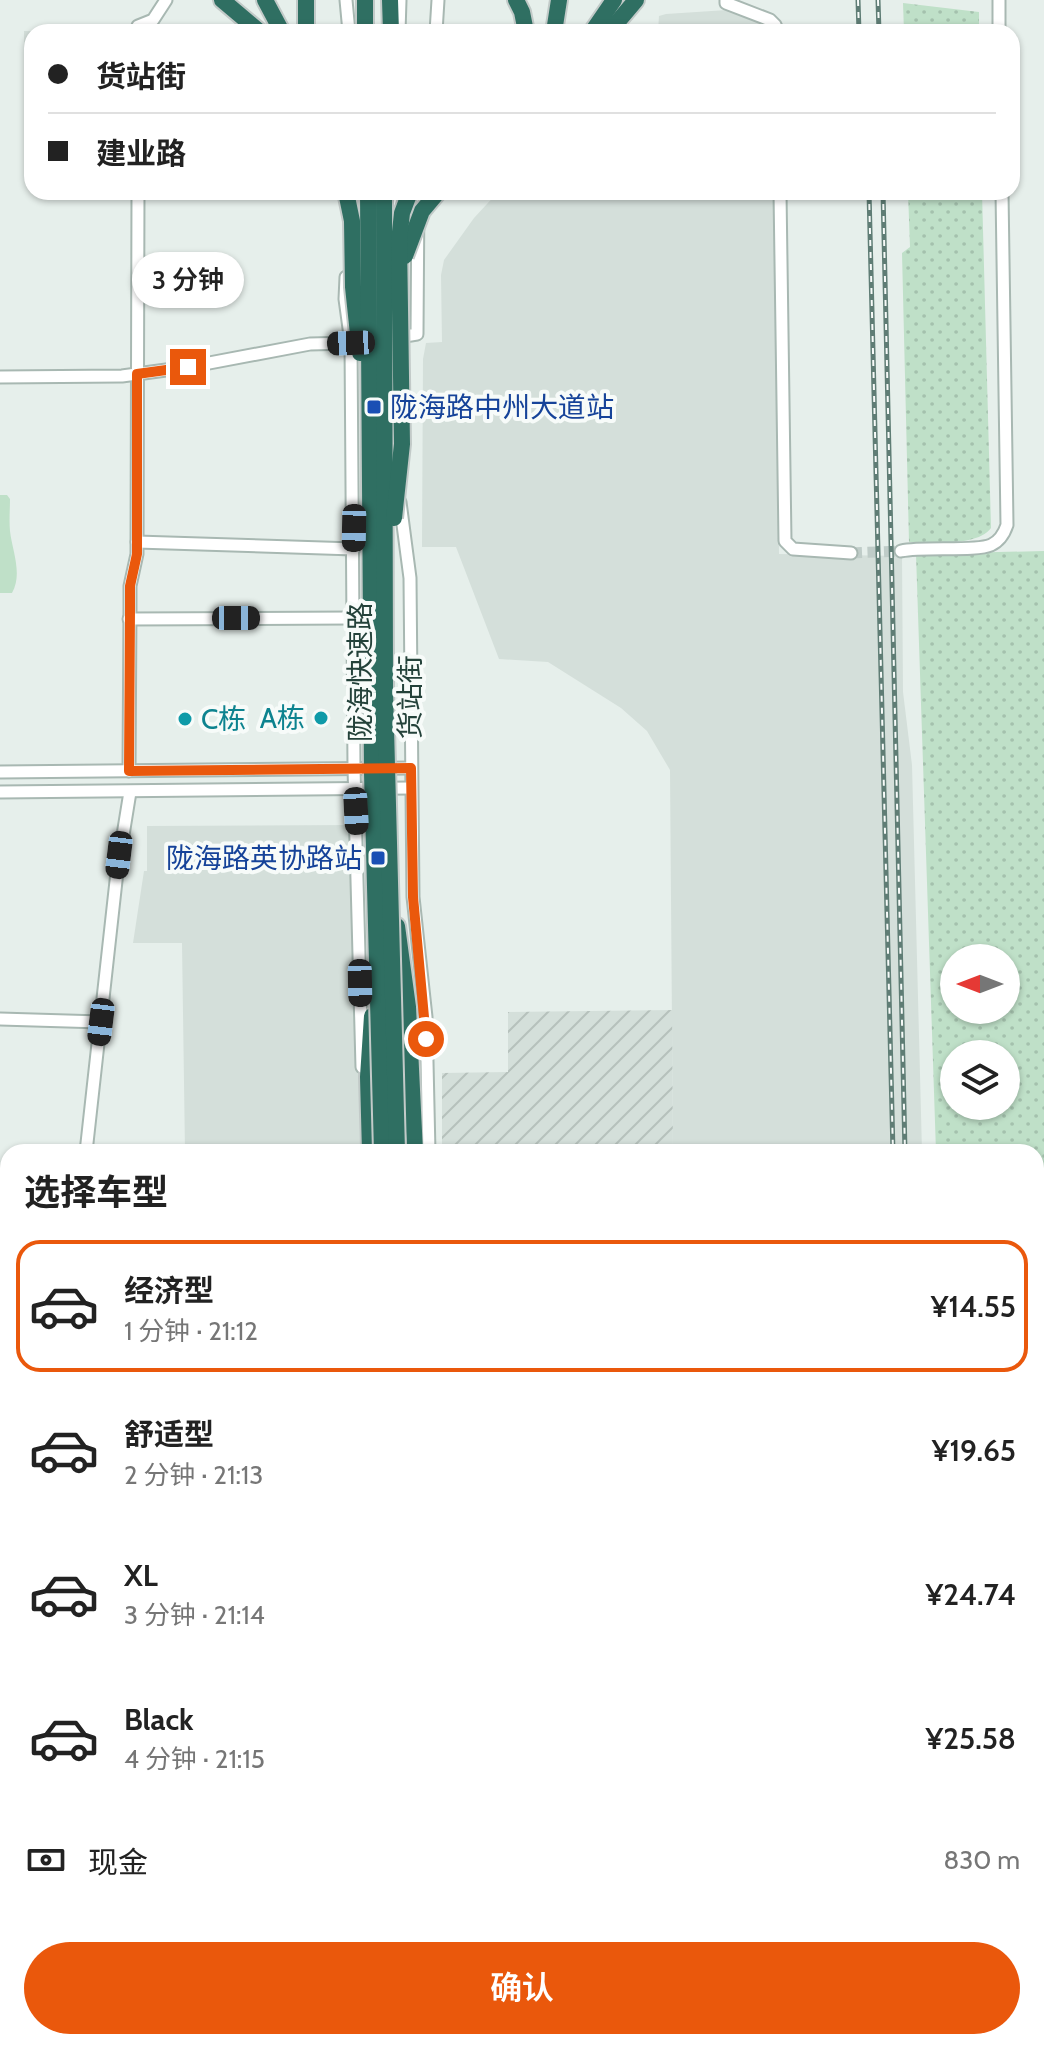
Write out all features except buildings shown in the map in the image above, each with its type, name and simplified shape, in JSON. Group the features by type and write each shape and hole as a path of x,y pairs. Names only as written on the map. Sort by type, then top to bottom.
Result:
{"highway":[{"path":"222,0 250,24"},
{"path":"265,0 278,24"},
{"path":"306,0 306,24"},
{"path":"365,0 365,24"},
{"path":"382,0 382,24"},
{"path":"390,0 391,24"},
{"path":"516,0 524,24"},
{"path":"555,24 559,0"},
{"path":"598,24 614,0"},
{"path":"616,24 636,0"},
{"path":"348,200 352,221 353,287 369,435"},
{"name":"陇海快速路","path":"368,200 376,939 382,1144"},
{"name":"陇海快速路","path":"384,200 389,866 397,1144"},
{"path":"386,587 401,462 399,228 408,200"},
{"path":"399,281 411,233 431,200"},
{"path":"389,866 408,1007 415,1144"},
{"path":"370,1144 368,1077 376,939"}],"street":[{"path":"143,24 153,20 166,0"},
{"path":"346,0 348,24"},
{"path":"358,0 359,24"},
{"path":"399,24 400,0"},
{"path":"436,24 438,0"},
{"path":"726,0 726,3 774,24"},
{"path":"999,0 999,24"},
{"path":"129,771 130,586 137,542 138,200"},
{"path":"347,200 345,299 351,343"},
{"path":"351,343 359,287 359,200"},
{"name":"货站街","path":"393,200 393,445 410,578 413,897 426,1017 429,1144"},
{"path":"393,338 417,334 418,200"},
{"path":"780,200 785,541 793,549 851,553"},
{"path":"901,551 989,546 1000,539 1007,525 1002,200"},
{"path":"0,377 110,377 188,367 310,344 351,343"},
{"name":"货站街","path":"351,343 354,768 363,1144"},
{"path":"137,542 354,549"},
{"path":"129,619 353,618"},
{"path":"0,772 411,768"},
{"path":"0,792 411,788"},
{"path":"87,1144 117,872 130,792"},
{"path":"0,1019 101,1022"}],"shaded area":[{"path":"727,10 753,16 767,24 658,24 659,16"},
{"path":"491,200 776,200 779,554 902,556 903,692 912,765 922,1144 673,1144 670,770 647,731 621,708 548,662 499,659 456,547 422,547 423,359 426,343 442,342 441,275 444,260"},
{"path":"355,825 360,1144 185,1144 182,943 133,943 144,871 147,871 147,826"},
{"path":"672,1010 673,1144 442,1144 442,1073 508,1072 508,1012"}],"green space":[{"path":"903,3 979,12 979,24 904,24"},
{"path":"908,200 982,200 991,528 965,541 909,542 902,253 910,247"},
{"path":"0,495 7,495 10,499 10,531 17,570 12,593 0,593"},
{"path":"1044,551 1044,1144 936,1144 916,554"}],"tunnel":[{"path":"851,553 901,551"}],"railway":[{"path":"858,0 859,24"},
{"path":"878,0 879,24"},
{"path":"869,200 893,1144"},
{"path":"883,200 905,1144"}],"place":[{"name":"陇海路中州大道站","path":"374,407"},
{"name":"A栋","path":"321,718"},
{"name":"C栋","path":"185,719"},
{"name":"陇海路英协路站","path":"378,858"}],"route":[{"path":"188,367 137,374 137,554 130,586 129,771 411,768 413,897 426,1039"}]}
